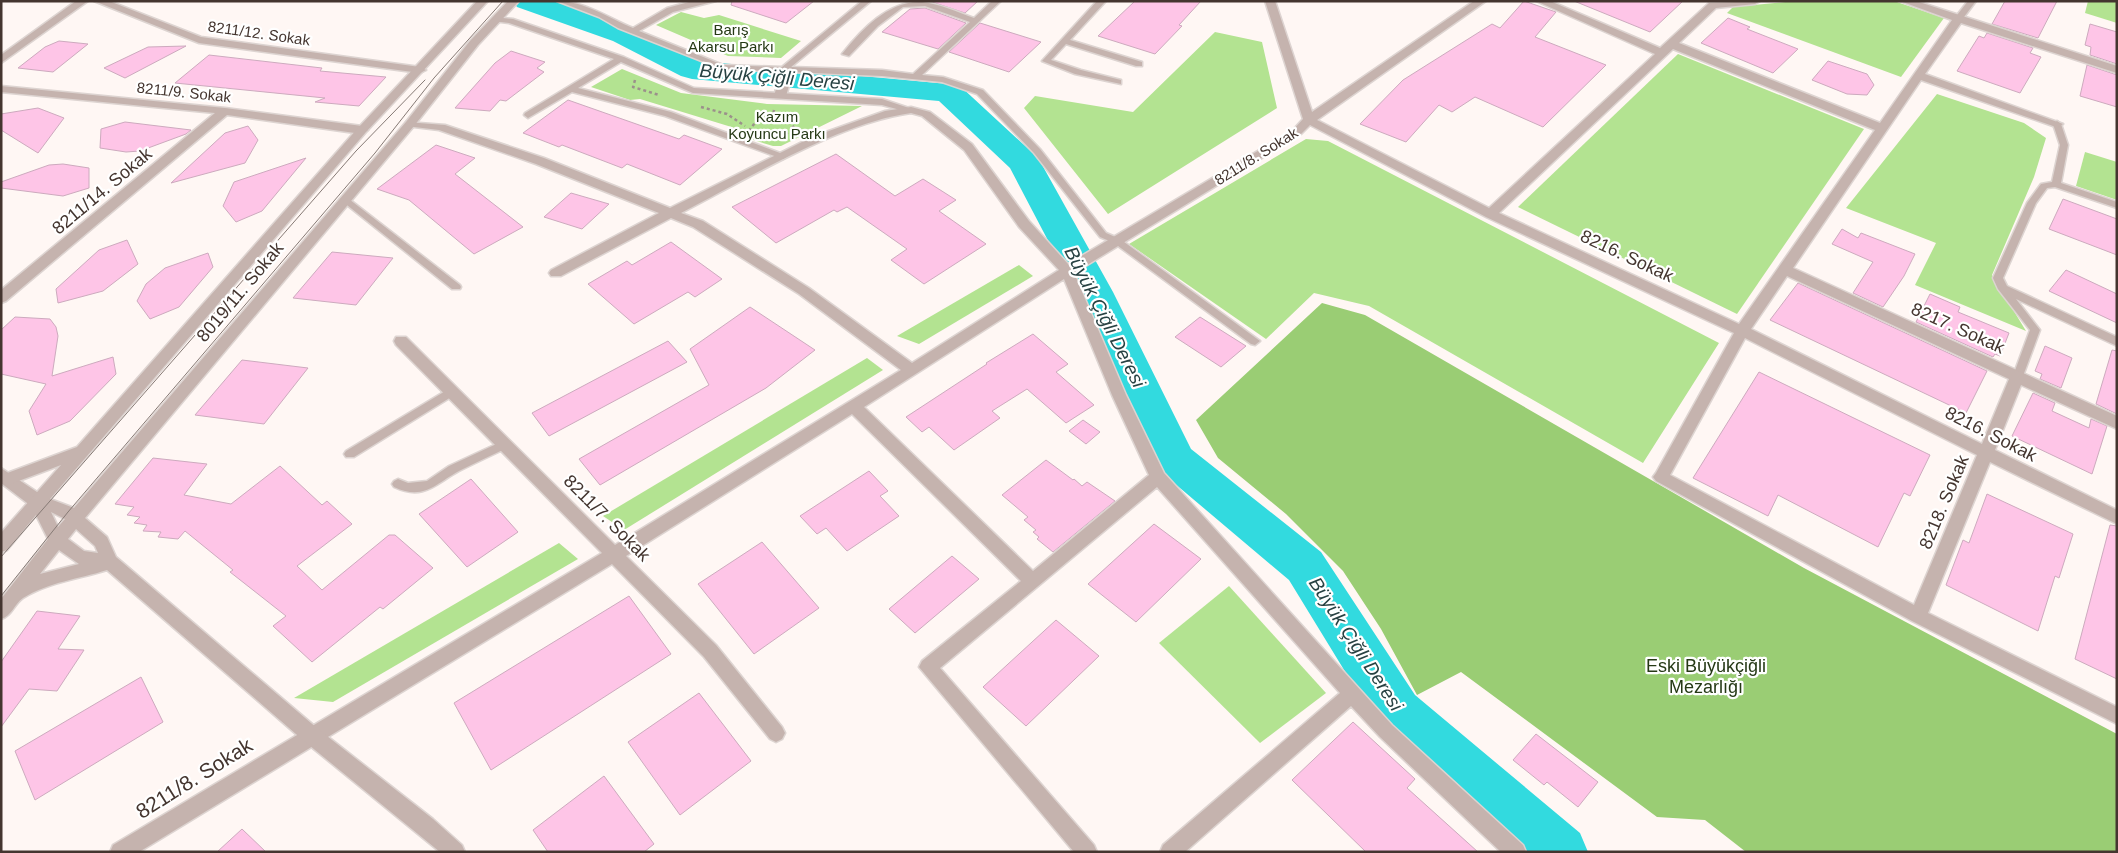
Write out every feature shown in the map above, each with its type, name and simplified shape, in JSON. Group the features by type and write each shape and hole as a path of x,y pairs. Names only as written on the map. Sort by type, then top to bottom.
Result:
{"street":[{"path":"1,60 83,1"},
{"name":"8211/12. Sokak","path":"99,1 199,40 420,70"},
{"name":"8211/8. Sokak","path":"120,852 294,745 615,554 912,370 1094,254 1297,132 1309,120 1270,1"},
{"path":"1309,120 1481,1"},
{"path":"1541,1 1662,53"},
{"path":"1490,214 1713,5 1755,1"},
{"path":"1905,1 2117,70"},
{"name":"8019/11. Sokak","path":"1,545 37,501 362,130 481,3"},
{"name":"8019/11. Sokak","path":"1,612 57,540 410,124 474,43 510,5"},
{"path":"1958,19 1920,76 1881,128 1783,269 1742,331 1661,478 1918,616 2117,716"},
{"path":"1671,44 1881,128"},
{"path":"777,96 787,68"},
{"path":"1920,76 2057,124"},
{"name":"8211/9. Sokak","path":"1,89 225,111 362,130"},
{"path":"556,273 816,140 880,116 911,110 926,114 968,147 1024,224 1068,271 1119,395 1158,476 1386,731 1516,852"},
{"name":"8211/14. Sokak","path":"1,298 225,111"},
{"name":"8216. Sokak","path":"1309,120 1490,214 1742,331 2117,518"},
{"path":"410,124 441,127 540,160 698,224 804,290 912,370"},
{"name":"8217. Sokak","path":"1783,269 2117,423"},
{"name":"8211/7. Sokak","path":"401,341 710,651 776,733"},
{"name":"8218. Sokak","path":"1918,616 2018,376"},
{"path":"853,406 1032,581"},
{"path":"4,477 82,451"},
{"path":"1087,852 928,667 1158,476"},
{"path":"4,477 37,501 68,512 74,520 100,542 110,562 311,735 426,826 455,852"},
{"path":"37,501 57,540 80,557 110,562"},
{"path":"14,594 44,580 110,562"},
{"path":"1170,852 1352,694"}],"lane":[{"path":"561,1 602,15 633,31 722,67 787,68 915,77 943,80 980,92 1037,151 1103,235 1117,241 1254,341"},
{"path":"633,31 670,10 689,4 712,1"},
{"path":"787,68 867,1"},
{"path":"915,77 998,1"},
{"path":"1102,1 1046,61 1078,72 1118,82"},
{"path":"1958,19 1972,1"},
{"path":"846,54 892,10 907,3 923,4 975,21"},
{"path":"496,19 510,21 621,59 693,90 882,102 911,110"},
{"path":"1064,41 1139,64"},
{"path":"528,115 621,59"},
{"path":"570,89 668,114 783,156"},
{"path":"2056,184 2064,145 2057,124"},
{"path":"2018,376 2035,330 2002,287 1998,278 2032,204 2044,186 2056,184 2117,206"},
{"path":"345,199 456,286"},
{"path":"2002,287 2117,342"},
{"path":"350,454 452,391"},
{"path":"398,484 408,488 430,485 454,469 505,444"}],"path":[{"path":"773,117 777,96"},
{"path":"756,134 748,132 759,117 787,118 795,129 773,140 776,144"}],"green space":[{"path":"1795,1 1894,1 1944,18 1901,77 1727,13 1733,7"},
{"path":"2088,1 2117,1 2117,23 2085,13"},
{"name":"Barış Akarsu Parkı","path":"681,12 704,18 719,15 801,41 781,58 728,56 656,25"},
{"path":"1215,32 1262,42 1277,108 1108,214 1024,108 1035,96 1133,112"},
{"path":"1678,54 1864,129 1737,314 1518,207"},
{"name":"Kazım Koyuncu Parkı","path":"622,69 681,93 767,104 862,106 781,146 773,146 737,135 738,129 640,99 630,100 591,87"},
{"path":"1937,94 2024,123 2046,138 2034,177 1992,275 2026,331 1915,285 1936,243 1846,208"},
{"path":"1306,139 1328,141 1719,343 1643,463 1369,306 1314,293 1266,339 1129,244"},
{"path":"2085,152 2117,162 2117,200 2076,186"},
{"path":"1019,265 1033,276 919,344 897,336"},
{"name":"Eski Büyükçiğli Mezarlığı","path":"1322,303 1365,315 1804,568 2117,734 2117,852 1746,852 1705,820 1657,817 1461,672 1417,695 1381,629 1343,571 1286,514 1218,458 1196,420"},
{"path":"867,358 883,370 624,530 603,516"},
{"path":"559,543 578,559 333,702 294,698"},
{"path":"1229,586 1326,693 1260,743 1159,643"}],"building":[{"path":"732,1 814,1 786,23 731,5"},
{"path":"929,1 978,1 965,13"},
{"path":"1135,1 1201,1 1179,25 1182,26 1155,54 1098,36"},
{"path":"1524,1 1556,12 1535,37 1606,65 1543,127 1475,97 1452,112 1439,105 1406,142 1360,124 1403,80 1492,24 1500,28"},
{"path":"1574,1 1683,1 1650,32"},
{"path":"2005,1 2057,1 2038,38 1992,24"},
{"path":"925,8 966,23 938,49 882,32 910,9"},
{"path":"1728,18 1750,27 1747,29 1798,49 1773,73 1701,43"},
{"path":"980,23 1041,42 1009,72 949,52"},
{"path":"2090,24 2117,32 2117,64 2090,55 2091,47 2085,45"},
{"path":"1987,33 2033,48 2030,53 2041,57 2020,93 1957,71 1979,36 1984,38"},
{"path":"59,41 88,44 53,72 18,68 45,47"},
{"path":"186,46 125,78 104,68 148,47"},
{"path":"511,51 545,62 537,68 544,72 506,101 500,100 490,111 455,108 495,63"},
{"path":"209,55 322,68 320,71 386,77 359,106 315,102 325,98 175,83"},
{"path":"1828,61 1867,74 1874,85 1867,95 1847,94 1812,80"},
{"path":"2087,65 2117,75 2117,107 2080,96"},
{"path":"568,100 679,139 684,135 722,149 680,185 627,164 622,168 562,145 559,147 523,133"},
{"path":"38,108 64,118 38,153 1,130 1,114"},
{"path":"125,122 191,130 186,134 140,151 126,152 100,148 101,129"},
{"path":"248,126 258,140 245,163 171,183 225,133"},
{"path":"436,145 475,158 455,174 523,227 474,254 409,200 377,189"},
{"path":"836,154 895,196 923,179 956,200 939,211 986,244 924,284 891,260 907,249 847,207 837,212 834,210 776,243 732,207"},
{"path":"306,158 262,211 236,222 223,206 234,182"},
{"path":"63,164 89,168 89,188 63,196 1,188 1,182 49,165"},
{"path":"571,193 609,204 582,229 544,217"},
{"path":"2063,199 2117,219 2117,255 2049,229"},
{"path":"1842,229 1858,238 1861,233 1915,254 1904,276 1883,307 1853,293 1873,262 1832,244"},
{"path":"127,240 138,264 103,291 58,303 56,289 99,250"},
{"path":"671,242 722,279 695,297 688,292 634,324 588,284 627,261 632,265"},
{"path":"332,252 393,258 356,305 293,298"},
{"path":"208,253 213,267 179,307 150,319 137,301 146,284 165,268"},
{"path":"2066,270 2117,294 2117,323 2049,291"},
{"path":"1798,283 1987,371 1966,413 1770,320"},
{"path":"1930,294 1960,307 1958,312 2009,333 2000,356 1995,354 1993,357 1916,322"},
{"path":"750,307 815,350 766,388 600,485 579,459 709,385 690,349"},
{"path":"15,317 50,319 56,327 58,336 52,376 113,357 116,374 70,421 37,435 29,411 46,384 1,374 1,330"},
{"path":"1200,317 1246,346 1221,367 1175,337"},
{"path":"1033,334 1068,364 1056,372 1094,405 1066,423 1027,389 992,411 1000,418 954,450 929,427 922,432 906,417 986,363"},
{"path":"668,341 687,362 549,436 532,413"},
{"path":"2045,346 2072,358 2061,388 2040,379 2042,374 2035,371"},
{"path":"2112,350 2117,351 2117,414 2096,404"},
{"path":"242,360 308,368 264,424 195,415"},
{"path":"1759,372 1930,455 1910,496 1904,493 1878,547 1778,495 1768,516 1693,478"},
{"path":"2033,393 2055,403 2052,411 2089,428 2091,419 2107,426 2092,474 2012,436"},
{"path":"1083,420 1100,432 1086,444 1069,431"},
{"path":"153,458 207,464 184,495 231,504 280,466 322,505 327,501 352,524 297,566 322,590 389,535 395,535 433,568 383,609 380,607 312,662 273,626 286,616 230,572 233,570 185,531 178,539 158,537 161,532 143,531 147,525 134,523 140,517 127,515 134,507 115,504"},
{"path":"1046,460 1082,486 1087,482 1115,501 1053,552 1037,539 1039,537 1033,532 1036,530 1024,520 1028,517 1002,495"},
{"path":"869,471 888,491 880,496 899,516 847,551 826,528 817,534 800,516"},
{"path":"471,479 518,532 467,567 419,514"},
{"path":"1987,494 2073,534 2059,578 2055,576 2038,631 1946,585 1963,540 1969,543"},
{"path":"1154,524 1201,559 1136,622 1088,584"},
{"path":"2110,525 2117,526 2117,679 2075,659"},
{"path":"762,542 819,608 754,654 698,584"},
{"path":"952,556 979,579 915,633 889,609"},
{"path":"629,596 671,654 491,770 454,703"},
{"path":"37,611 80,616 58,649 84,650 57,691 29,689 1,727 1,662"},
{"path":"1056,620 1099,656 1026,726 983,687"},
{"path":"141,677 163,722 35,800 15,751"},
{"path":"699,693 751,761 680,815 628,742"},
{"path":"1353,722 1415,779 1407,788 1478,852 1366,852 1292,780"},
{"path":"1536,734 1598,782 1578,807 1547,782 1544,785 1513,760"},
{"path":"604,776 654,844 644,852 548,852 533,830"},
{"path":"242,829 266,852 217,852"}],"waterway":[{"name":"Büyük Çiğli Deresi","path":"527,1 623,35 692,70 948,92 1024,163 1094,292 1176,460 1305,566 1397,711 1561,852"}],"tram line":[{"path":"1,596 68,512 375,153 434,78 503,1"},
{"path":"1,557 356,151 425,80"}]}
